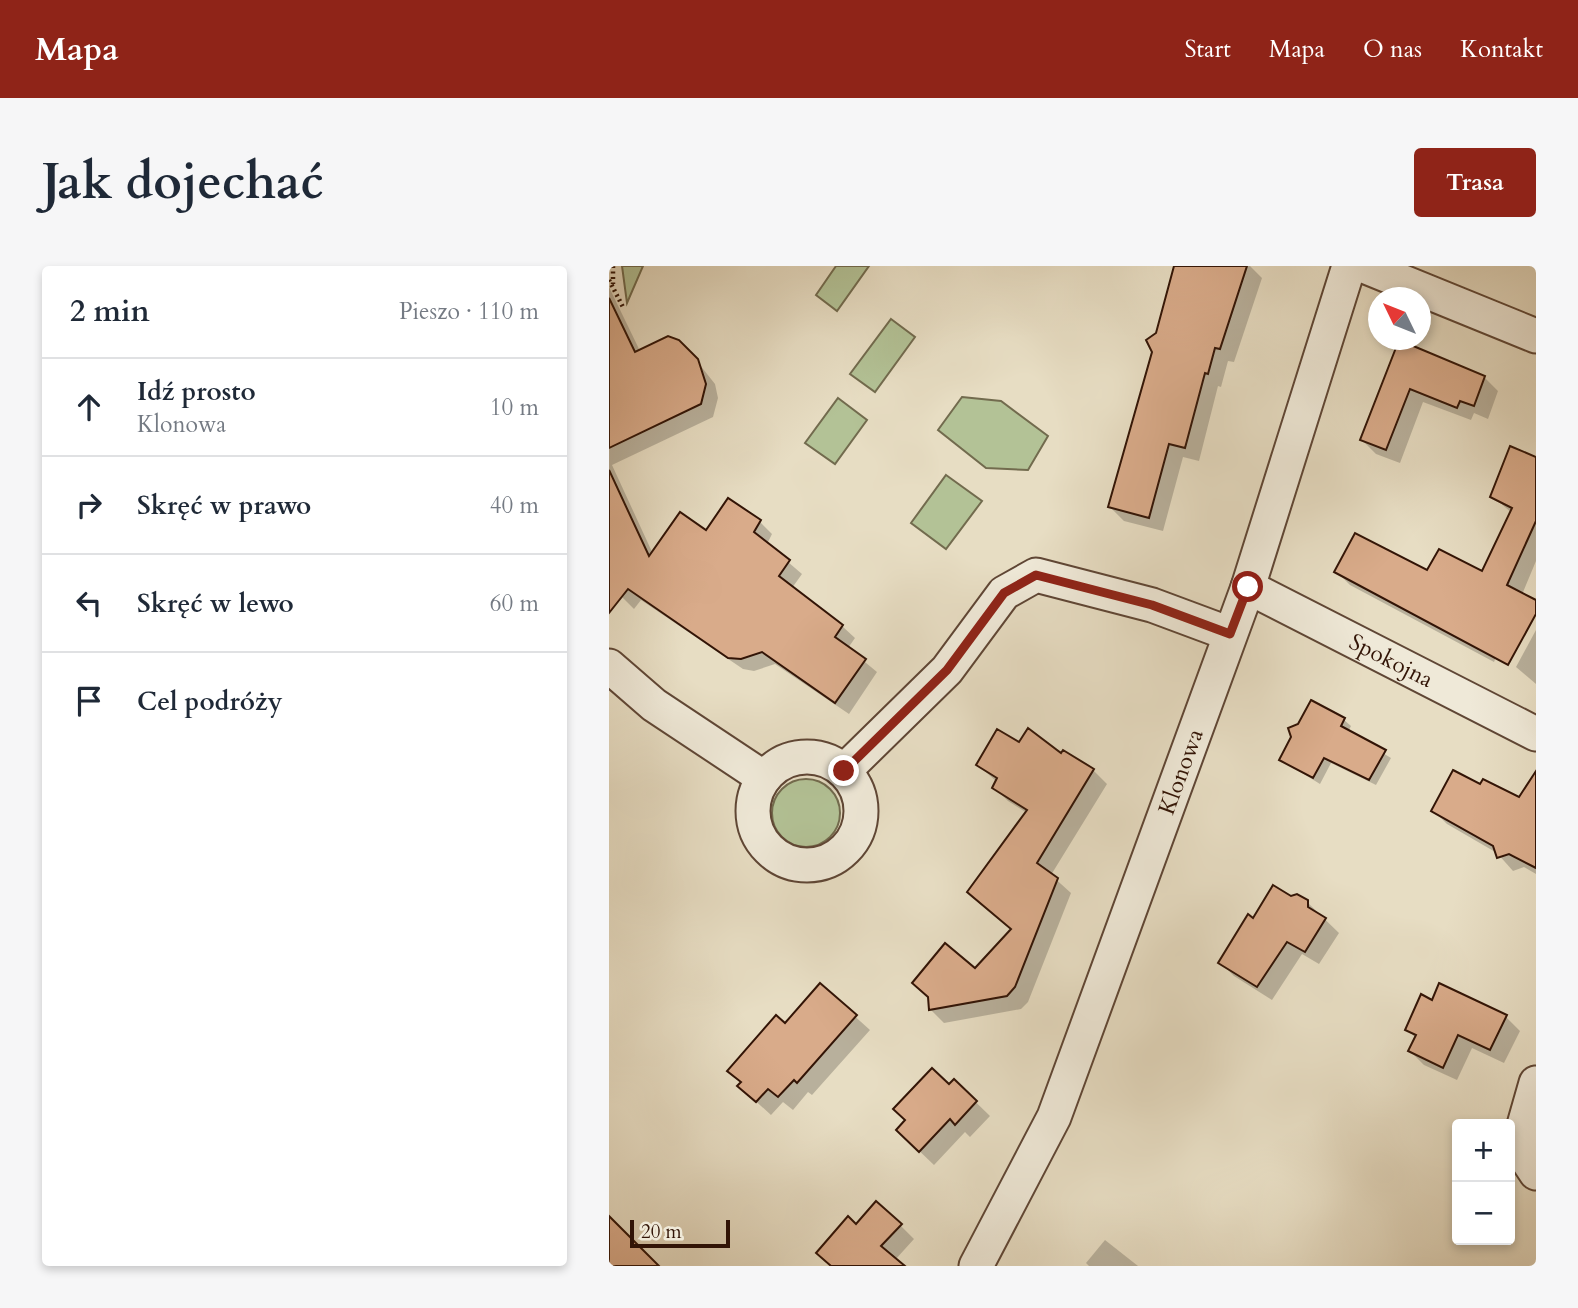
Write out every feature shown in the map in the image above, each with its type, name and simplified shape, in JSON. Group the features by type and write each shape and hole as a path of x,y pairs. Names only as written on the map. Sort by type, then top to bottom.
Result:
{"street":[{"name":"Klonowa","path":"976,1266 1054,1117 1248,587 1349,266"},
{"path":"1364,266 1536,336"},
{"path":"844,771 947,670 1004,593 1036,575 1152,605 1230,634"},
{"name":"Spokojna","path":"1248,587 1536,734"},
{"path":"609,666 655,705 764,778"},
{"path":"811,757 829,761 844,771 855,784 861,801 861,819 856,836 846,850 831,861 814,866 795,865 779,858 760,838 753,813 755,794 764,778 777,766 794,759 811,757"},
{"path":"1536,1083 1518,1146 1536,1173"}],"path":[{"path":"613,266 613,289"},
{"path":"609,280 624,309"}],"green space":[{"path":"622,266 643,266 627,303"},
{"path":"836,266 869,266 837,311 816,295"},
{"path":"891,319 915,337 875,392 850,374"},
{"path":"962,397 1001,401 1048,436 1028,470 986,468 938,430"},
{"path":"838,398 867,420 835,464 805,443"},
{"path":"946,475 982,501 946,549 911,523"},
{"path":"806,779 819,781 830,789 838,800 838,826 830,837 819,845 806,847 793,845 782,837 774,826 772,813 774,800 782,789 793,781"}],"building":[{"path":"1174,266 1247,266 1220,349 1215,348 1208,374 1205,373 1185,448 1169,444 1149,518 1108,507 1152,352 1146,340 1156,333"},
{"path":"609,298 635,352 668,336 679,340 698,359 706,384 701,404 609,448"},
{"path":"1395,350 1423,350 1485,376 1474,406 1460,401 1457,408 1410,389 1386,450 1360,440"},
{"path":"1510,446 1536,457 1536,521 1507,585 1536,600 1536,614 1508,665 1334,572 1355,533 1427,570 1439,549 1482,571 1512,508 1490,497"},
{"path":"609,470 649,556 680,512 706,530 728,498 761,520 754,532 790,560 779,576 843,625 835,637 866,659 835,703 762,652 741,659 728,658 628,589 609,613"},
{"path":"1311,700 1345,718 1341,726 1386,750 1369,780 1324,758 1313,778 1279,760 1291,737 1288,728 1298,724"},
{"path":"1028,728 1061,753 1063,750 1094,769 1037,863 1058,878 1015,987 1007,996 929,1010 928,997 912,983 945,943 975,968 1011,929 967,892 1027,810 992,788 997,778 976,765 997,729 1019,742"},
{"path":"1453,770 1480,784 1483,779 1519,797 1536,771 1536,868 1509,854 1497,858 1493,846 1431,811"},
{"path":"1273,885 1291,896 1297,894 1308,900 1308,907 1326,918 1305,952 1287,942 1257,987 1218,963 1248,914 1253,918"},
{"path":"820,983 857,1015 797,1083 794,1080 778,1097 768,1089 756,1102 737,1086 741,1082 727,1071 776,1015 785,1023"},
{"path":"1439,983 1507,1015 1490,1050 1458,1035 1443,1068 1408,1051 1416,1035 1405,1030 1421,994 1432,1000"},
{"path":"932,1068 949,1084 954,1079 977,1101 955,1125 950,1119 919,1152 896,1130 905,1120 893,1109"},
{"path":"876,1201 902,1224 881,1246 905,1266 831,1266 816,1253 848,1216 856,1224"},
{"path":"609,1216 659,1266 609,1266"}],"route":[{"path":"844,771 947,670 1004,593 1036,575 1152,605 1230,634 1248,587"}]}
